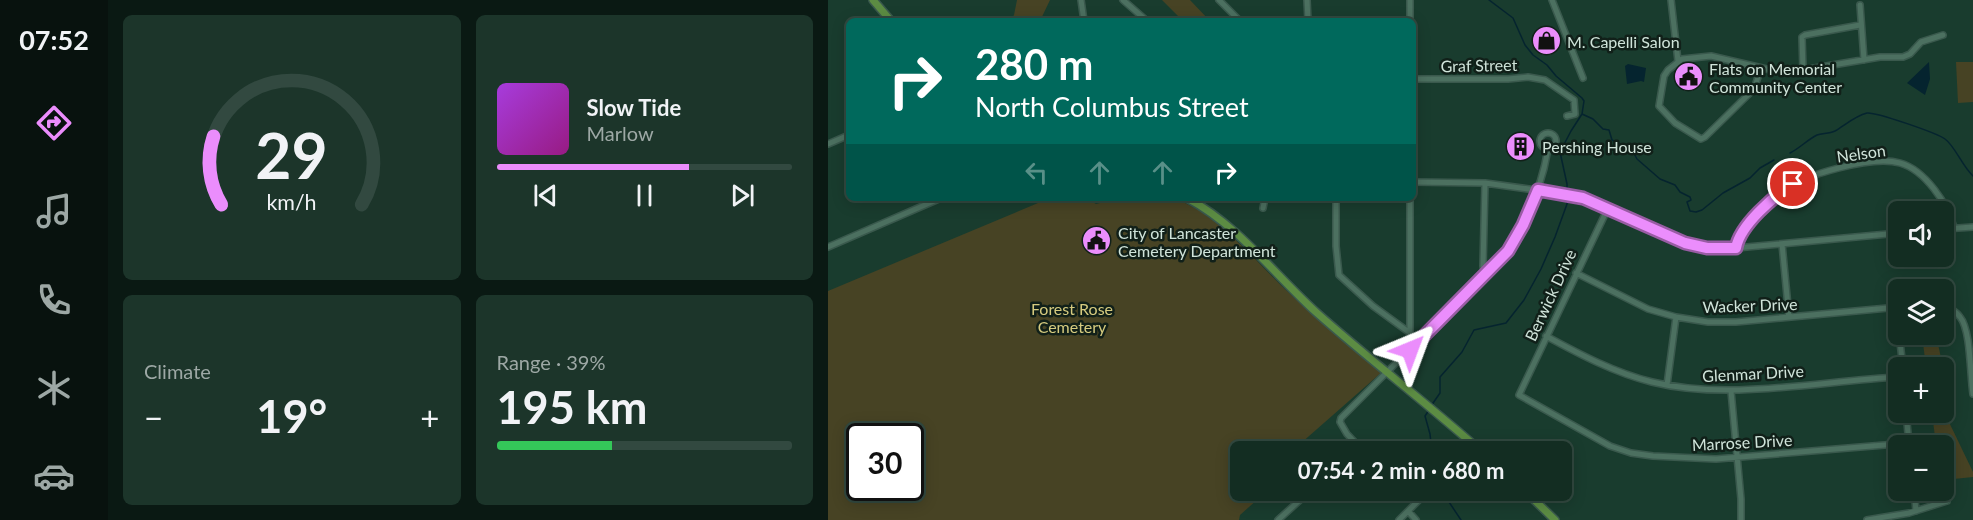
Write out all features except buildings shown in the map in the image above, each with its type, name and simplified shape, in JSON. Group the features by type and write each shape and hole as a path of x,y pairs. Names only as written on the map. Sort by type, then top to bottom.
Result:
{"main road":[{"path":"873,0 888,18"},
{"path":"1192,201 1209,211 1243,240 1291,289 1467,441"},
{"path":"1535,501 1555,520"}],"street":[{"path":"1081,0 1084,18"},
{"path":"1123,0 1144,18"},
{"path":"1219,0 1237,18"},
{"path":"1307,0 1308,18"},
{"path":"1410,0 1410,18"},
{"path":"1552,0 1583,78"},
{"path":"1671,0 1678,61"},
{"path":"1860,5 1864,60"},
{"path":"1803,70 1802,37 1860,25"},
{"path":"1761,68 1754,89 1701,139 1675,123 1659,106 1664,76 1678,61 1710,56 1775,71 1803,70 1884,56 1903,57 1910,54 1921,42 1943,35"},
{"name":"Graf Street","path":"1416,79 1528,77 1545,80 1574,100 1575,114 1567,116"},
{"path":"828,144 846,136"},
{"path":"1351,441 1340,422 1346,412 1508,251 1523,225 1538,190 1548,149"},
{"name":"Nelson","path":"1736,248 1741,236 1765,205 1783,190 1803,179 1856,165 1878,161 1900,163 1914,170 1942,201"},
{"path":"1416,182 1485,183 1568,194 1608,208 1685,243 1707,248 1736,248 1888,234"},
{"path":"1484,273 1485,183"},
{"path":"828,248 934,201"},
{"path":"1263,208 1264,201"},
{"path":"1336,201 1336,246 1339,275 1374,306 1410,333"},
{"path":"1410,201 1410,350"},
{"name":"Berwick Drive","path":"1519,395 1608,208"},
{"path":"1954,228 1973,227"},
{"path":"1782,244 1789,317"},
{"name":"Wacker Drive","path":"1576,273 1648,309 1676,317 1721,323 1888,308"},
{"path":"1954,311 1964,323 1973,394"},
{"path":"1667,385 1676,317"},
{"name":"Glenmar Drive","path":"1546,336 1624,373 1667,385 1699,390 1731,391 1888,378"},
{"path":"1731,391 1738,458 1741,520"},
{"name":"Marrose Drive","path":"1519,395 1596,439 1624,451 1683,459 1738,458 1888,446"},
{"path":"1278,520 1299,501"},
{"path":"1398,520 1418,501"},
{"path":"1915,501 1916,511"},
{"path":"1868,520 1898,516 1947,501"},
{"path":"1408,511 1416,520"}],"green space":[{"path":"1017,0 1050,0 1041,18 1012,18"},
{"path":"1162,0 1190,0 1207,18 1180,18"},
{"path":"1956,62 1973,62 1973,102 1958,103"},
{"name":"Forest Rose Cemetery","path":"1043,201 1091,201 1096,204 1109,201 1179,201 1185,203 1217,223 1299,302 1382,372 1303,441 1230,441 1230,501 1256,501 1240,515 1239,520 828,520 828,291"},
{"path":"1923,345 1938,345 1941,357 1925,357"},
{"path":"1933,423 1949,423 1973,472 1973,477 1954,479 1954,435 1935,435"}],"water":[{"path":"1929,62 1930,79 1925,95 1907,83"},
{"path":"1628,64 1646,68 1644,82 1627,84 1625,66"}],"waterway":[{"path":"1489,0 1513,18 1525,45 1533,55 1582,98 1584,101 1582,114 1593,119 1603,129 1609,130 1612,140 1632,150 1637,159 1660,179 1675,185 1680,192 1690,197 1691,200 1687,202 1690,211 1702,210 1723,193 1750,178 1760,168 1774,160"},
{"path":"1790,153 1817,135 1835,131 1854,118 1867,113 1906,123 1945,139 1973,176"},
{"path":"1431,406 1440,393 1440,377 1462,352 1474,330 1506,323 1524,300 1541,269 1567,204 1567,184 1560,152 1582,114"},
{"path":"1429,410 1425,416 1431,441"},
{"path":"1448,501 1461,520"}],"place":[{"name":"M. Capelli Salon","path":"1546,41"},
{"name":"Flats on Memorial Community Center","path":"1688,77"},
{"name":"Pershing House","path":"1521,146"},
{"name":"City of Lancaster Cemetery Department","path":"1097,241"}],"route":[{"path":"1410,350 1508,251 1523,225 1538,190 1562,193 1597,203 1685,243 1707,248 1736,248 1741,236 1765,205 1793,184"}]}
